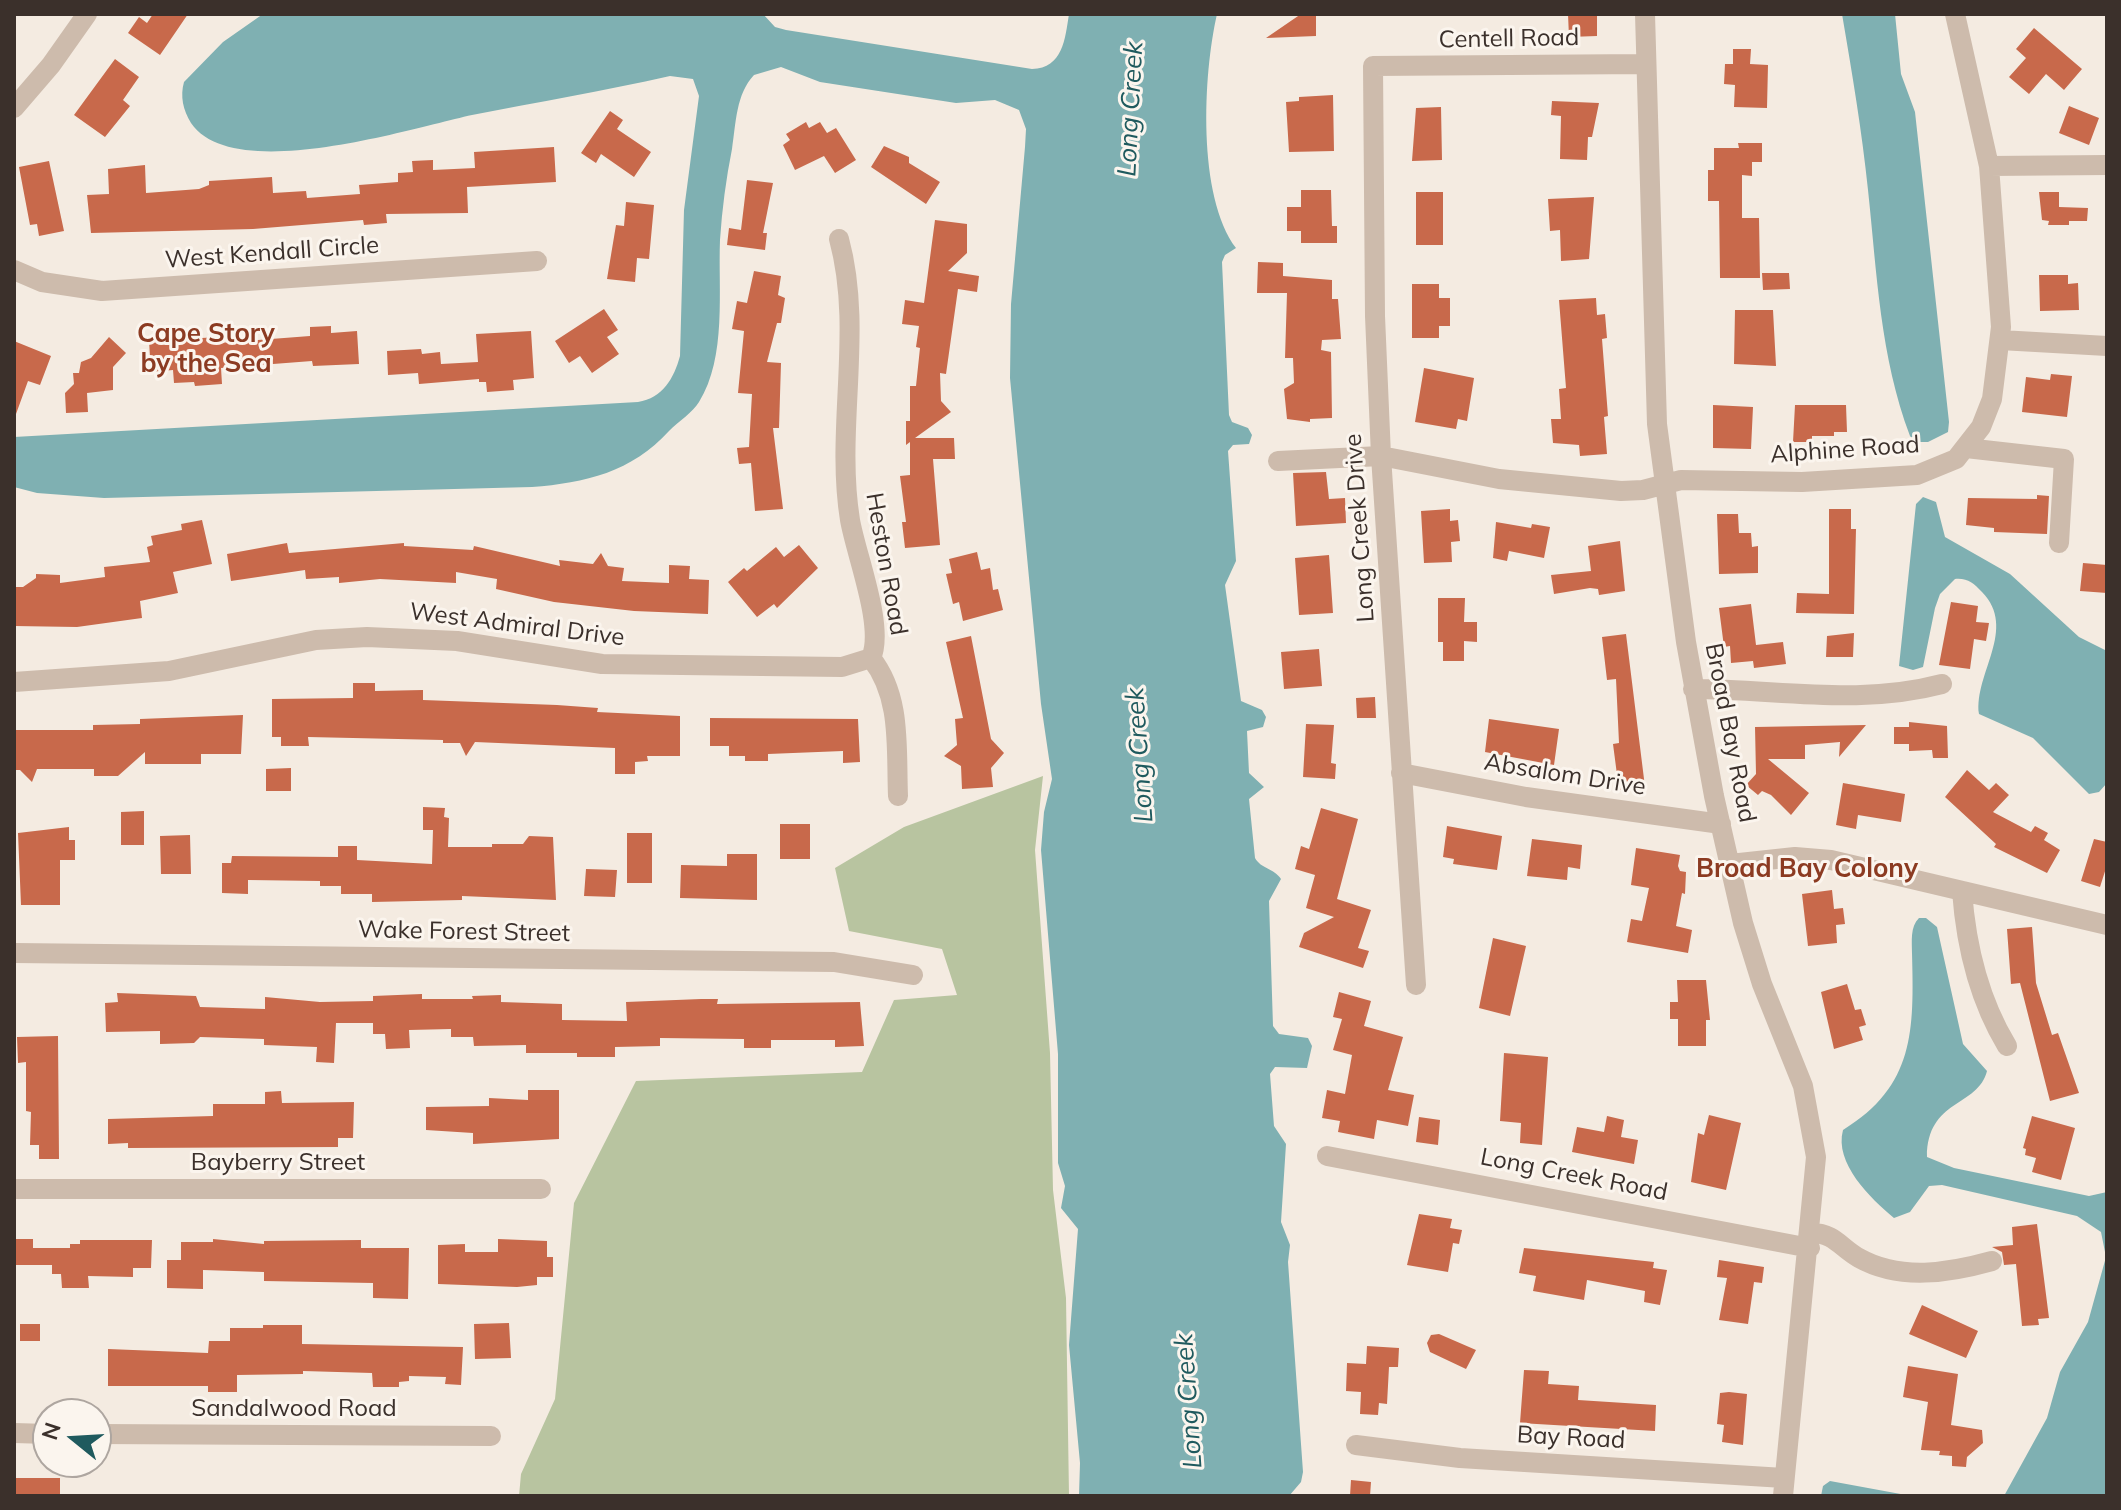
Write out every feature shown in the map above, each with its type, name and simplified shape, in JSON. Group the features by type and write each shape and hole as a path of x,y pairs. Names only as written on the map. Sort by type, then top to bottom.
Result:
{"street":[{"path":"14,108 51,65 87,14"},
{"name":"Broad Bay Road","path":"1645,14 1657,424 1693,689 1730,864 1762,984 1803,1086 1812,1118 1816,1167 1811,1240 1784,1487"},
{"path":"1955,14 1989,166 2000,280 2000,340 1992,399 1966,448 2064,459 2059,543"},
{"name":"Centell Road","path":"1373,66 1645,64"},
{"name":"Long Creek Drive","path":"1373,66 1375,316 1381,456 1416,985"},
{"path":"1989,166 2107,165"},
{"name":"Heston Road","path":"839,239 851,302 846,481 850,521 874,627 876,646 871,658 890,687 894,707 898,796"},
{"name":"West Kendall Circle","path":"14,270 42,282 102,291 537,261"},
{"path":"2000,340 2107,346"},
{"name":"Alphine Road","path":"1278,461 1381,456 1499,479 1643,490 1681,480 1857,480 1917,475 1956,459 1966,448"},
{"name":"West Admiral Drive","path":"14,682 169,671 316,640 367,637 457,641 602,664 842,667 871,658"},
{"path":"1693,689 1848,698 1882,697 1942,684"},
{"name":"Absalom Drive","path":"1401,773 1526,797 1721,824"},
{"path":"1730,864 1795,857 1831,860 2107,925"},
{"path":"1962,891 1970,954 1981,995 2007,1046"},
{"name":"Wake Forest Street","path":"14,953 834,962 913,975"},
{"name":"Long Creek Road","path":"1327,1156 1811,1240 1834,1237 1855,1256 1893,1271 1962,1269 1992,1261"},
{"name":"Bayberry Street","path":"14,1189 541,1189"},
{"name":"Sandalwood Road","path":"112,1434 491,1436"},
{"name":"Bay Road","path":"1356,1445 1460,1458 1784,1487"}],"green space":[{"path":"1043,776 1035,850 1050,1053 1053,1190 1066,1298 1069,1496 519,1496 521,1474 555,1399 574,1203 636,1081 862,1072 894,1000 957,995 942,949 849,931 835,868 904,827"}],"water":[{"name":"Long Creek","path":"263,14 763,14 775,27 786,30 1032,69 1050,64 1056,58 1064,42 1069,14 1217,14 1209,69 1207,134 1215,198 1223,226 1236,248 1225,255 1222,262 1229,415 1232,422 1248,428 1252,435 1249,444 1233,445 1228,451 1236,561 1225,585 1241,701 1262,710 1266,717 1263,727 1247,731 1249,773 1264,787 1249,799 1255,858 1281,879 1269,901 1273,1026 1279,1034 1308,1038 1312,1046 1307,1068 1275,1067 1270,1074 1274,1126 1286,1144 1281,1222 1290,1245 1288,1262 1303,1472 1301,1482 1289,1496 1079,1496 1080,1463 1069,1345 1078,1229 1061,1208 1065,1186 1058,1163 1058,1054 1041,850 1044,812 1052,779 1041,704 1010,378 1011,304 1026,129 1019,110 995,100 956,103 820,82 781,67 754,75 740,100 726,183 720,240 719,323 714,365 708,384 696,406 655,445 606,473 532,487 104,498 37,493 14,487 14,437 638,402 654,396 671,379 680,356 684,210 699,96 693,79 670,76 325,147 283,151 244,150 213,141 191,123 182,92 184,82 223,42"},
{"path":"1842,14 1895,14 1901,74 1915,112 1949,422 1948,432 1928,442 1915,442 1910,436 1892,376 1877,284 1863,146"},
{"path":"1923,497 1936,502 1945,537 2010,574 2079,637 2107,651 2107,783 2099,792 2089,794 2033,738 1979,714 1982,683 1996,636 1996,621 1992,606 1970,582 1955,579 1940,594 1923,667 1913,670 1899,666 1916,504"},
{"path":"1919,918 1926,918 1937,927 1963,1044 1987,1071 1982,1083 1935,1124 1929,1138 1927,1157 1954,1168 2089,1196 2107,1192 2107,1496 2004,1496 2047,1418 2060,1372 2088,1322 2106,1257 2101,1232 2077,1216 1942,1185 1929,1186 1910,1212 1894,1218 1856,1179 1844,1155 1843,1130 1867,1113 1884,1095 1897,1075 1905,1054 1912,1007 1912,934"},
{"path":"1830,1481 1911,1496 1821,1496 1823,1486"}],"building":[{"path":"153,14 188,14 160,55 128,33 139,17 147,23"},
{"path":"1301,14 1316,14 1316,36 1266,38"},
{"path":"1568,14 1597,14 1597,36 1569,37"},
{"path":"2034,28 2082,69 2064,90 2046,74 2029,94 2009,77 2026,58 2016,49"},
{"path":"1733,49 1751,49 1750,64 1768,65 1767,108 1734,107 1735,85 1724,84 1725,64 1733,64"},
{"path":"115,59 139,77 123,100 130,106 105,137 74,115"},
{"path":"1333,95 1334,151 1289,152 1286,102 1299,101 1299,97"},
{"path":"1552,101 1599,103 1592,137 1588,137 1587,160 1560,159 1561,116 1551,115"},
{"path":"2069,106 2099,118 2089,145 2059,133"},
{"path":"1441,107 1442,160 1412,161 1416,108"},
{"path":"610,111 623,120 617,129 651,152 634,177 601,154 596,163 581,153"},
{"path":"806,122 809,128 820,122 827,133 836,128 856,160 835,173 824,156 795,170 783,145 790,140 786,134"},
{"path":"1738,143 1762,143 1762,162 1752,162 1752,176 1742,175 1742,218 1759,218 1760,278 1720,278 1719,201 1708,201 1708,170 1714,170 1714,148 1739,148"},
{"path":"884,146 909,157 909,163 940,182 926,204 871,167"},
{"path":"554,147 556,182 467,187 468,213 386,214 387,223 364,225 363,220 253,229 91,233 87,195 109,194 108,169 145,165 146,193 199,189 209,185 209,181 272,177 273,193 306,191 307,198 360,194 359,185 398,182 398,173 413,172 412,161 433,160 433,170 475,168 474,152"},
{"path":"49,161 64,231 39,236 37,224 30,225 19,167"},
{"path":"747,180 773,183 763,233 767,233 765,250 727,245 729,228 741,230"},
{"path":"1301,190 1331,190 1332,226 1337,226 1337,243 1301,243 1301,231 1287,231 1287,207 1301,207"},
{"path":"1416,192 1443,192 1443,245 1416,245"},
{"path":"2039,192 2059,192 2059,207 2088,208 2087,221 2048,225 2049,221 2042,220"},
{"path":"1594,197 1589,259 1561,261 1560,230 1550,231 1548,199"},
{"path":"626,202 654,205 649,259 637,258 635,282 607,279 616,225 624,226"},
{"path":"935,220 967,224 967,253 948,271 979,276 977,292 958,289 946,374 940,373 941,401 951,412 915,438 954,438 955,459 933,459 940,545 905,548 902,522 906,522 900,476 910,475 910,442 906,445 906,421 910,421 910,386 916,386 920,348 916,347 919,326 902,324 905,300 924,303"},
{"path":"1258,262 1283,263 1283,276 1332,280 1332,299 1338,299 1341,339 1322,340 1321,350 1331,352 1332,418 1310,419 1310,422 1287,419 1284,389 1294,383 1293,358 1285,358 1287,293 1257,293"},
{"path":"754,271 781,276 778,295 785,298 781,323 777,323 767,362 781,363 779,428 773,428 783,509 755,511 751,463 739,464 737,448 749,447 752,394 738,393 744,331 732,329 737,301 747,303"},
{"path":"1762,273 1789,273 1790,289 1763,290"},
{"path":"2039,275 2068,275 2068,284 2078,283 2079,310 2040,311"},
{"path":"1412,284 1439,284 1439,298 1450,298 1450,326 1439,326 1439,338 1412,338"},
{"path":"1596,298 1597,315 1605,314 1607,338 1602,339 1608,416 1604,417 1607,454 1580,456 1579,445 1553,443 1551,419 1561,419 1559,389 1566,388 1559,300"},
{"path":"604,309 618,330 607,337 619,354 592,373 580,356 569,363 555,341"},
{"path":"1735,310 1773,310 1776,366 1734,364"},
{"path":"331,326 331,333 357,331 359,364 313,366 312,361 221,368 222,384 195,386 194,382 174,383 173,370 151,372 149,341 219,337 219,343 310,336 310,327"},
{"path":"531,331 534,378 513,380 514,390 487,392 486,382 479,382 479,379 419,384 418,373 388,375 387,351 421,349 422,354 440,352 441,364 478,362 476,334"},
{"path":"109,337 126,353 113,367 113,390 87,393 88,412 66,413 65,393 74,384 73,373 79,373 81,362 91,358"},
{"path":"14,341 51,356 40,385 28,381 16,414"},
{"path":"1424,368 1474,378 1467,421 1458,419 1456,429 1415,422"},
{"path":"2051,374 2072,376 2067,417 2022,412 2026,377 2050,380"},
{"path":"1713,405 1753,407 1751,449 1713,448"},
{"path":"1795,405 1846,405 1847,432 1834,432 1834,436 1812,436 1812,442 1793,442"},
{"path":"1326,472 1329,499 1345,498 1346,523 1296,526 1293,473"},
{"path":"2037,495 2049,496 2047,534 1994,532 1994,528 1966,525 1968,498 2037,499"},
{"path":"1450,509 1450,521 1458,520 1460,541 1451,542 1452,562 1424,563 1421,511"},
{"path":"1829,509 1851,509 1851,529 1856,529 1854,614 1796,613 1797,593 1829,594"},
{"path":"1717,514 1738,514 1739,533 1751,533 1752,547 1758,546 1758,573 1719,574"},
{"path":"202,520 212,564 173,572 178,593 140,601 142,618 77,627 14,626 14,587 23,587 36,578 36,574 60,575 60,583 105,577 104,567 150,562 147,547 153,545 151,536 182,530 181,524"},
{"path":"1496,522 1531,528 1532,524 1550,527 1544,558 1509,551 1507,561 1493,558"},
{"path":"1620,541 1625,591 1599,595 1598,589 1590,588 1554,594 1551,575 1591,571 1588,546"},
{"path":"287,543 289,553 404,543 404,546 473,550 474,546 560,566 559,560 593,564 601,553 608,566 624,568 622,581 669,583 669,565 690,566 689,579 709,580 708,614 634,611 554,602 496,589 497,579 456,572 456,583 380,579 339,583 339,577 306,579 305,570 231,581 227,554"},
{"path":"799,545 818,568 777,608 774,604 757,617 728,582 776,547 784,557"},
{"path":"977,552 981,570 990,568 993,590 998,589 1003,610 963,621 959,602 953,604 946,574 952,573 949,559"},
{"path":"1329,555 1333,613 1299,615 1295,558"},
{"path":"2083,563 2107,565 2107,593 2080,591"},
{"path":"1438,598 1465,598 1464,622 1477,622 1477,642 1464,641 1464,661 1443,661 1443,642 1438,642"},
{"path":"1951,602 1978,606 1976,622 1989,623 1986,641 1974,639 1970,669 1939,665"},
{"path":"1751,604 1756,645 1783,642 1786,664 1754,668 1753,661 1731,663 1730,646 1724,647 1719,608"},
{"path":"1854,633 1853,657 1826,657 1827,636"},
{"path":"1626,634 1645,787 1619,790 1613,744 1619,743 1616,679 1607,680 1602,637"},
{"path":"971,636 991,739 1004,753 991,768 993,787 962,789 961,766 944,756 957,745 955,719 963,718 946,642"},
{"path":"1319,649 1322,686 1284,689 1281,652"},
{"path":"353,683 375,683 375,691 423,690 423,700 557,705 598,708 597,712 680,716 680,756 647,756 648,761 635,762 635,774 615,774 615,748 475,742 466,756 460,743 443,743 443,740 308,737 309,746 281,746 281,737 272,737 272,699 353,698"},
{"path":"1375,697 1376,718 1357,718 1356,698"},
{"path":"243,715 241,754 201,754 201,764 145,764 145,752 118,776 94,776 94,769 37,769 32,782 20,770 14,770 14,730 93,730 93,725 140,724 140,719"},
{"path":"710,718 858,719 860,762 843,763 843,751 768,754 768,761 745,761 745,756 729,756 729,746 710,746"},
{"path":"1489,719 1559,729 1554,765 1485,752"},
{"path":"1909,722 1947,726 1948,758 1933,758 1932,750 1909,751 1909,744 1894,744 1894,727 1909,727"},
{"path":"1306,724 1334,725 1331,763 1336,764 1335,779 1303,777"},
{"path":"1866,725 1839,757 1840,742 1805,745 1805,759 1768,759 1809,793 1791,815 1771,795 1762,791 1758,795 1746,785 1756,774 1755,727"},
{"path":"291,768 291,791 266,791 266,769"},
{"path":"1967,770 1989,790 1996,783 2009,795 1993,812 2031,832 2035,826 2048,833 2044,840 2060,850 2047,873 1994,847 1996,844 1945,797"},
{"path":"1843,783 1905,794 1901,822 1858,815 1856,829 1836,825"},
{"path":"423,807 445,808 444,817 449,818 448,847 492,847 492,844 523,844 529,836 553,837 556,900 462,896 462,900 372,902 372,894 341,894 341,886 320,886 320,881 248,880 248,894 222,893 222,863 231,863 232,856 338,857 338,846 357,846 357,860 432,864 433,830 423,830"},
{"path":"1321,808 1358,819 1337,899 1371,910 1358,948 1369,951 1363,968 1299,947 1304,933 1334,917 1306,908 1315,875 1295,869 1301,846 1309,849"},
{"path":"144,811 144,845 121,845 121,812"},
{"path":"780,824 810,824 810,859 780,859"},
{"path":"1447,826 1502,836 1497,870 1453,864 1454,859 1443,857"},
{"path":"69,827 69,840 75,840 75,860 60,860 60,905 21,905 18,833"},
{"path":"627,833 652,833 652,883 627,883"},
{"path":"190,835 191,874 161,874 160,836"},
{"path":"1532,839 1582,845 1580,869 1568,867 1567,880 1527,876"},
{"path":"2094,839 2107,842 2107,865 2100,887 2081,881"},
{"path":"1636,848 1680,855 1678,866 1680,871 1686,872 1685,894 1682,893 1676,926 1692,930 1688,953 1627,942 1631,919 1642,921 1649,888 1631,885"},
{"path":"727,854 757,854 757,900 680,898 681,865 727,866"},
{"path":"586,869 617,870 615,897 584,896"},
{"path":"1832,890 1834,909 1843,908 1845,924 1836,925 1837,943 1808,946 1802,894"},
{"path":"2032,927 2036,983 2052,1035 2058,1033 2079,1093 2050,1101 2020,983 2011,984 2007,929"},
{"path":"1493,938 1526,946 1510,1016 1479,1008"},
{"path":"1677,980 1706,980 1710,1020 1706,1020 1706,1046 1678,1046 1678,1019 1670,1019 1670,1002 1678,1002"},
{"path":"1847,984 1855,1010 1861,1009 1866,1025 1859,1027 1863,1040 1834,1049 1821,992"},
{"path":"1339,992 1371,1001 1364,1026 1403,1037 1388,1090 1414,1095 1408,1126 1377,1120 1374,1139 1338,1132 1340,1121 1322,1118 1327,1090 1345,1094 1352,1055 1333,1050 1342,1019 1333,1017"},
{"path":"117,993 196,996 200,1007 265,1009 265,997 320,1002 373,1001 373,996 422,994 422,999 473,999 472,996 501,995 501,1002 562,1004 562,1020 627,1021 626,1002 718,999 717,1004 860,1002 864,1046 835,1047 835,1040 771,1040 771,1048 744,1048 744,1039 660,1038 660,1046 615,1047 615,1057 577,1057 577,1053 526,1053 526,1045 474,1046 473,1037 451,1037 451,1029 409,1030 410,1048 386,1049 385,1034 373,1034 373,1023 336,1023 334,1063 316,1062 317,1047 264,1045 264,1039 200,1037 194,1043 160,1044 160,1031 106,1032 105,1003 118,1002"},
{"path":"58,1036 59,1159 39,1159 39,1145 30,1145 31,1112 26,1111 26,1062 18,1063 17,1037"},
{"path":"1504,1053 1548,1057 1542,1145 1520,1143 1521,1123 1500,1121"},
{"path":"528,1090 559,1090 559,1139 473,1144 473,1133 426,1130 426,1107 489,1106 489,1098 528,1100"},
{"path":"281,1091 282,1103 354,1102 353,1138 338,1138 338,1147 128,1148 128,1143 108,1144 108,1119 213,1116 213,1104 265,1104 265,1092"},
{"path":"1709,1115 1741,1123 1726,1190 1691,1182 1698,1133 1704,1135"},
{"path":"1607,1116 1624,1120 1621,1137 1638,1140 1634,1164 1572,1152 1577,1127 1604,1132"},
{"path":"2032,1116 2075,1128 2061,1180 2032,1172 2036,1158 2025,1155 2026,1149 2023,1148"},
{"path":"1419,1117 1440,1120 1438,1145 1416,1142"},
{"path":"1419,1214 1452,1219 1450,1228 1462,1230 1459,1244 1453,1243 1448,1272 1407,1265"},
{"path":"2037,1224 2049,1318 2038,1319 2039,1325 2022,1326 2016,1264 2004,1265 2002,1252 1992,1247 2013,1245 2012,1227"},
{"path":"14,1239 33,1239 33,1248 70,1248 70,1244 80,1244 80,1240 152,1240 151,1268 133,1268 133,1277 88,1276 89,1288 62,1288 61,1274 52,1274 52,1265 14,1265"},
{"path":"213,1239 264,1244 264,1241 361,1240 361,1248 409,1248 408,1299 373,1298 373,1283 264,1281 264,1272 203,1270 203,1289 167,1288 167,1260 181,1260 181,1242 213,1242"},
{"path":"498,1239 547,1241 547,1257 553,1257 553,1277 537,1277 537,1285 517,1287 438,1284 438,1245 465,1244 465,1252 498,1252"},
{"path":"1524,1248 1654,1262 1653,1268 1667,1270 1660,1305 1644,1302 1645,1291 1587,1280 1584,1300 1533,1291 1536,1276 1519,1273"},
{"path":"1719,1260 1764,1267 1762,1283 1754,1282 1748,1324 1719,1320 1727,1278 1717,1277"},
{"path":"1922,1305 1978,1331 1966,1358 1909,1334"},
{"path":"509,1323 511,1358 475,1359 474,1324"},
{"path":"20,1324 40,1324 40,1341 20,1341"},
{"path":"263,1325 302,1325 302,1344 463,1347 461,1385 445,1384 446,1377 409,1376 409,1381 399,1382 399,1387 373,1387 372,1373 303,1371 303,1374 237,1375 237,1392 208,1392 208,1386 108,1386 108,1349 208,1353 209,1341 230,1341 230,1328 263,1328"},
{"path":"1439,1334 1476,1350 1466,1369 1430,1352 1427,1343 1431,1335"},
{"path":"1367,1346 1399,1348 1398,1367 1389,1367 1387,1404 1379,1403 1378,1415 1360,1414 1361,1392 1346,1391 1347,1363 1366,1364"},
{"path":"1908,1366 1958,1374 1951,1425 1982,1430 1983,1443 1967,1457 1966,1467 1952,1466 1952,1456 1939,1455 1940,1451 1921,1450 1928,1402 1903,1397"},
{"path":"1524,1370 1549,1371 1548,1384 1579,1386 1578,1400 1656,1405 1655,1431 1520,1423"},
{"path":"1720,1393 1747,1394 1743,1445 1722,1442 1724,1425 1717,1424"},
{"path":"15,1478 60,1478 60,1496 15,1496"},
{"path":"1351,1480 1371,1482 1370,1496 1350,1496"}],"district":[{"name":"Cape Story by the Sea","path":"206,349"},
{"name":"Broad Bay Colony","path":"1807,869"}]}
